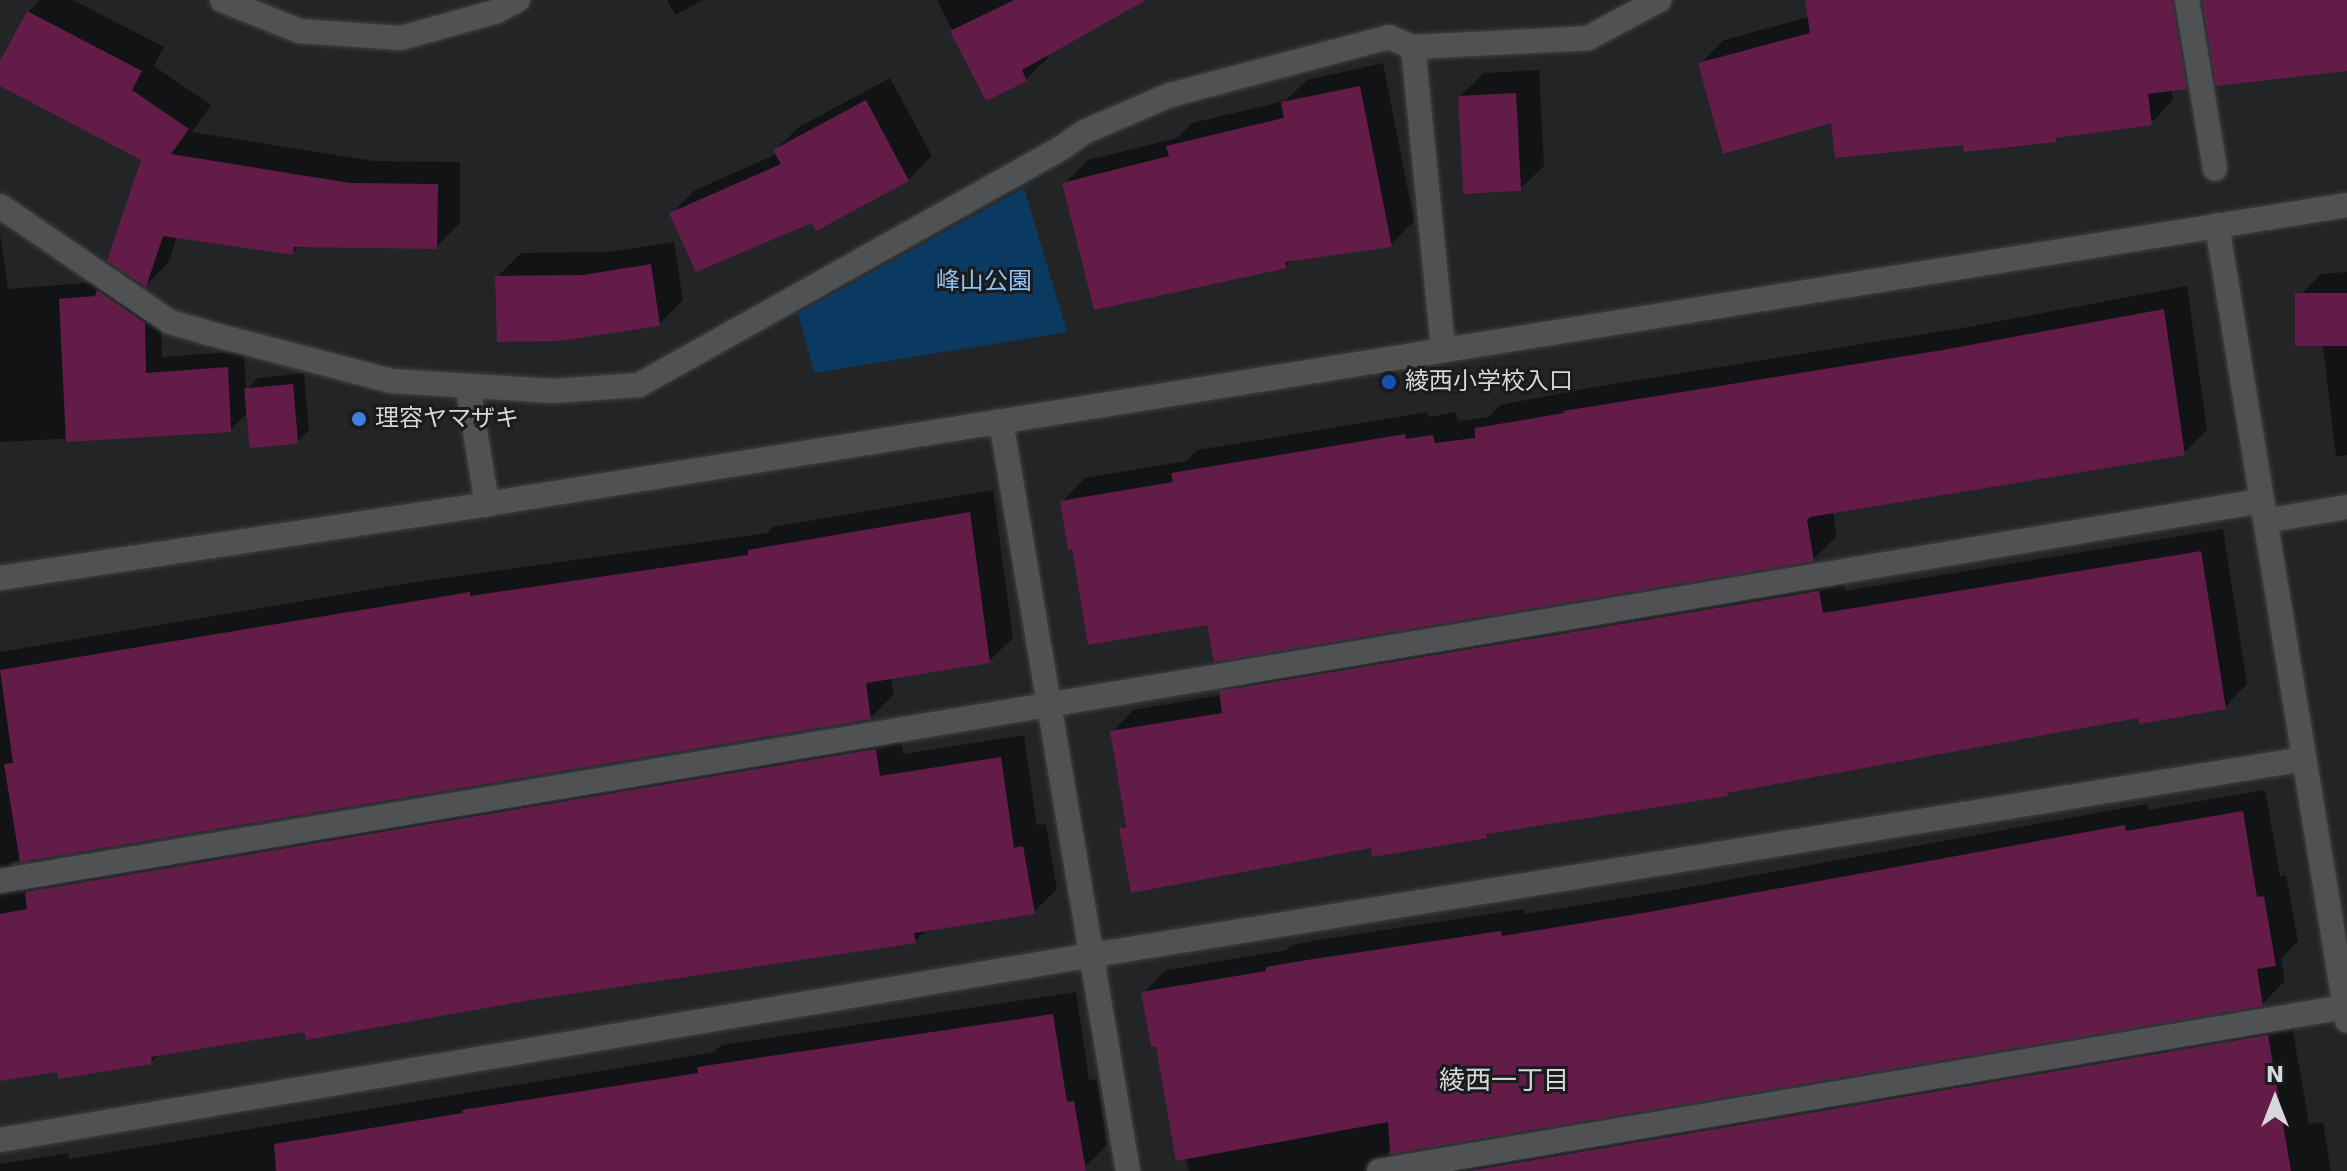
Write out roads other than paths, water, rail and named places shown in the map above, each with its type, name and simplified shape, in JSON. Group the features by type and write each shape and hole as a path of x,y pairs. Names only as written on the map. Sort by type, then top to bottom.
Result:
{"street":[{"path":"222,0 299,31 401,38 495,12 518,0"},
{"path":"0,206 170,322 391,381 554,391 639,385 1060,149 1084,132 1170,95 1389,37 1413,47 1588,38 1659,0"},
{"path":"2187,0 2215,169"},
{"path":"1413,47 1443,349"},
{"path":"0,578 487,504 2347,205"},
{"path":"1379,1171 2346,1014 2217,225"},
{"path":"468,388 487,504"},
{"path":"1001,421 1052,705 1128,1171"},
{"path":"0,881 1052,705 2264,511 2347,507"},
{"path":"0,1140 1093,955 2304,759"}],"place":[{"name":"綾西小学校入口","path":"1389,382"},
{"name":"理容ヤマザキ","path":"359,419"}],"district":[{"name":"綾西一丁目","path":"1504,1081"}],"park label":[{"name":"峰山公園","path":"984,282"}]}
